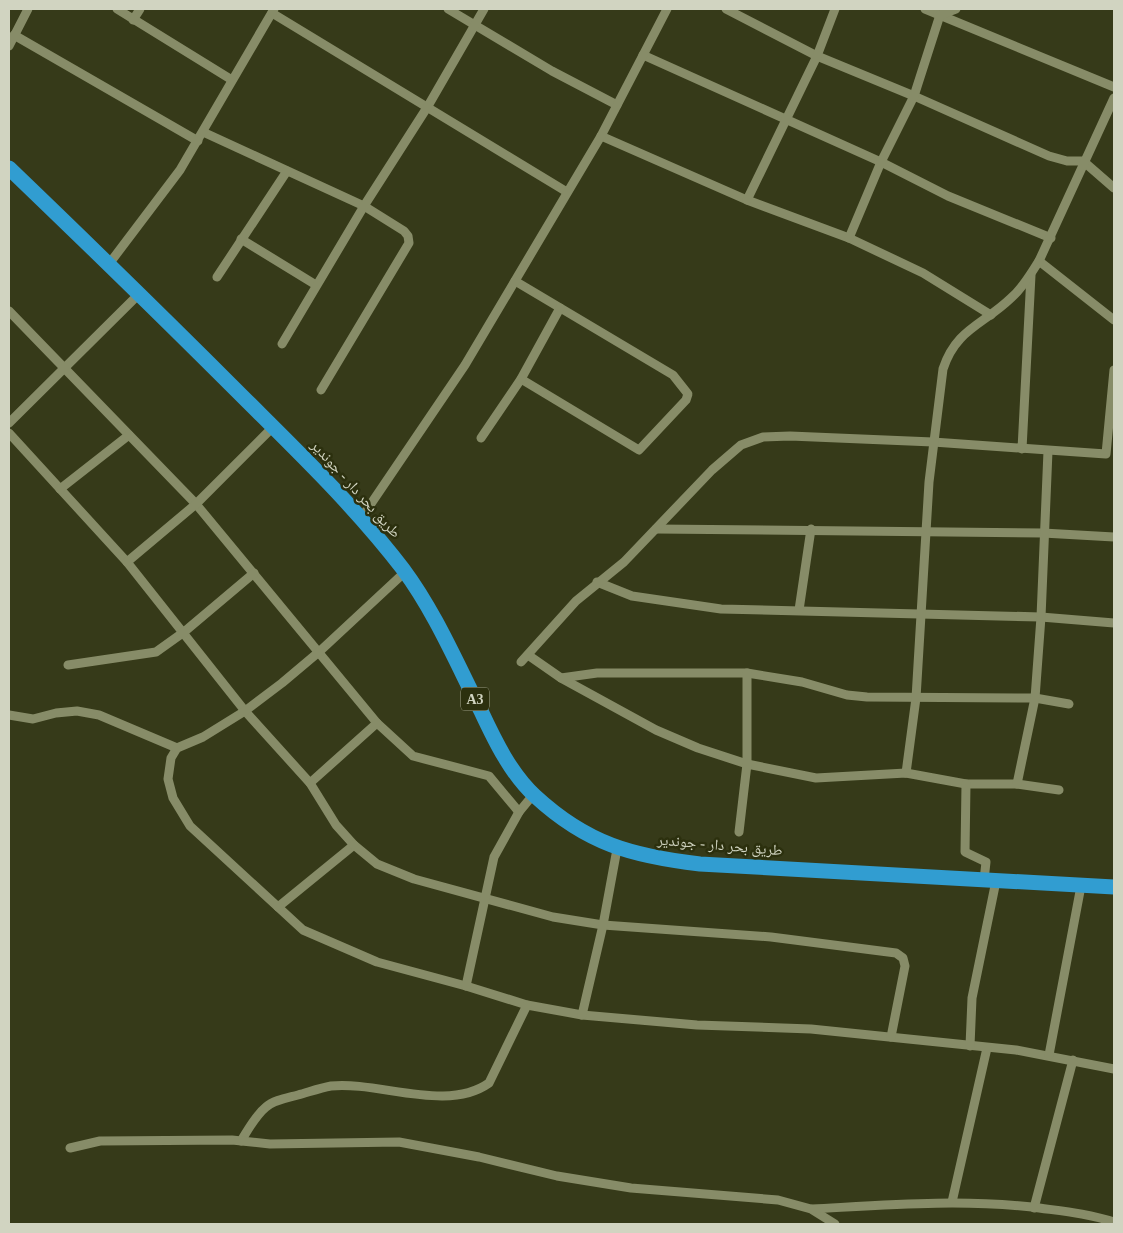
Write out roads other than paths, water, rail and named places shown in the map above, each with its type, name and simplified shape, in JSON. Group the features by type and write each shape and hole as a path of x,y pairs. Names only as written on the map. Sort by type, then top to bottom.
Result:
{"highway":[{"name":"طريق بحر دار - جوندير","path":"9,168 109,264 362,518 405,572 440,629 510,766 533,795 585,834 617,849 660,859 700,864 1114,887"}],"street":[{"path":"9,46 28,9"},
{"path":"117,9 232,80"},
{"path":"133,20 140,9"},
{"path":"448,9 552,71 616,105"},
{"path":"282,344 364,206 428,106 484,9"},
{"path":"362,518 465,365 601,136 667,9"},
{"path":"726,9 817,56 914,96 1049,156 1067,161 1083,161 1114,188"},
{"path":"747,200 817,56 835,9"},
{"path":"925,9 1114,87"},
{"path":"940,15 956,9"},
{"path":"109,264 180,170 273,11 428,106 480,141 567,192"},
{"path":"849,238 881,162 914,96 940,15"},
{"path":"14,35 198,141"},
{"path":"643,55 784,121 881,162 948,196 1051,238"},
{"path":"906,773 916,698 933,442 943,369 947,354 958,338 1013,297 1039,261 1051,238 1083,161 1114,98"},
{"path":"203,132 364,206 404,231 408,236 409,243 321,390"},
{"path":"601,136 747,200 849,238 923,273 991,315"},
{"path":"216,277 287,171"},
{"path":"241,239 316,285"},
{"path":"1039,261 1114,320"},
{"path":"1022,449 1030,274"},
{"path":"515,281 673,375 688,394 686,400 639,450 521,379"},
{"path":"9,423 139,294"},
{"path":"481,438 521,379 560,308"},
{"path":"9,311 196,504 320,651 377,723 413,756 490,776 519,812"},
{"path":"520,662 576,601 597,582 624,562 741,445 763,437 790,436 933,442 1106,454 1114,370"},
{"path":"127,562 196,504 273,427"},
{"path":"9,434 127,562 245,711 310,783 336,826 354,845 377,864 414,879 553,917 604,925 771,937 896,953 903,958 905,966 891,1037"},
{"path":"60,489 129,435"},
{"path":"1017,784 1035,698 1041,616 1048,451"},
{"path":"656,529 811,529 1114,537"},
{"path":"800,610 811,529"},
{"path":"405,572 320,651 245,711 203,737 177,748 171,758 168,779 172,798 190,826 303,930 377,962 527,1005 582,1015 698,1025 811,1029 891,1037 1049,1055 1114,1069"},
{"path":"68,665 156,652 184,632 254,573"},
{"path":"597,582 632,596 711,607 1041,616 1114,623"},
{"path":"528,655 562,678 656,730 698,748 748,764 816,778 906,773 966,784 1017,784 1059,790"},
{"path":"562,678 597,672 747,673 802,682 847,695 916,698 1035,698 1069,704"},
{"path":"740,832 748,764 747,673"},
{"path":"9,715 33,719 56,713 77,711 99,715 177,748"},
{"path":"310,783 377,723"},
{"path":"966,784 965,852 986,862 990,880 972,998 970,1046"},
{"path":"466,986 494,856 519,812 533,795"},
{"path":"278,907 354,845"},
{"path":"582,1015 604,925 617,849"},
{"path":"1049,1055 1081,886"},
{"path":"241,1141 266,1107 276,1102 331,1086 374,1088 406,1094 478,1091 489,1083 527,1005"},
{"path":"952,1202 987,1048"},
{"path":"1034,1208 1073,1060"},
{"path":"70,1148 100,1141 241,1141 270,1144 399,1142 576,1179 630,1188 778,1200 812,1209 952,1202 1082,1213 1114,1222"},
{"path":"812,1209 835,1224"}]}
